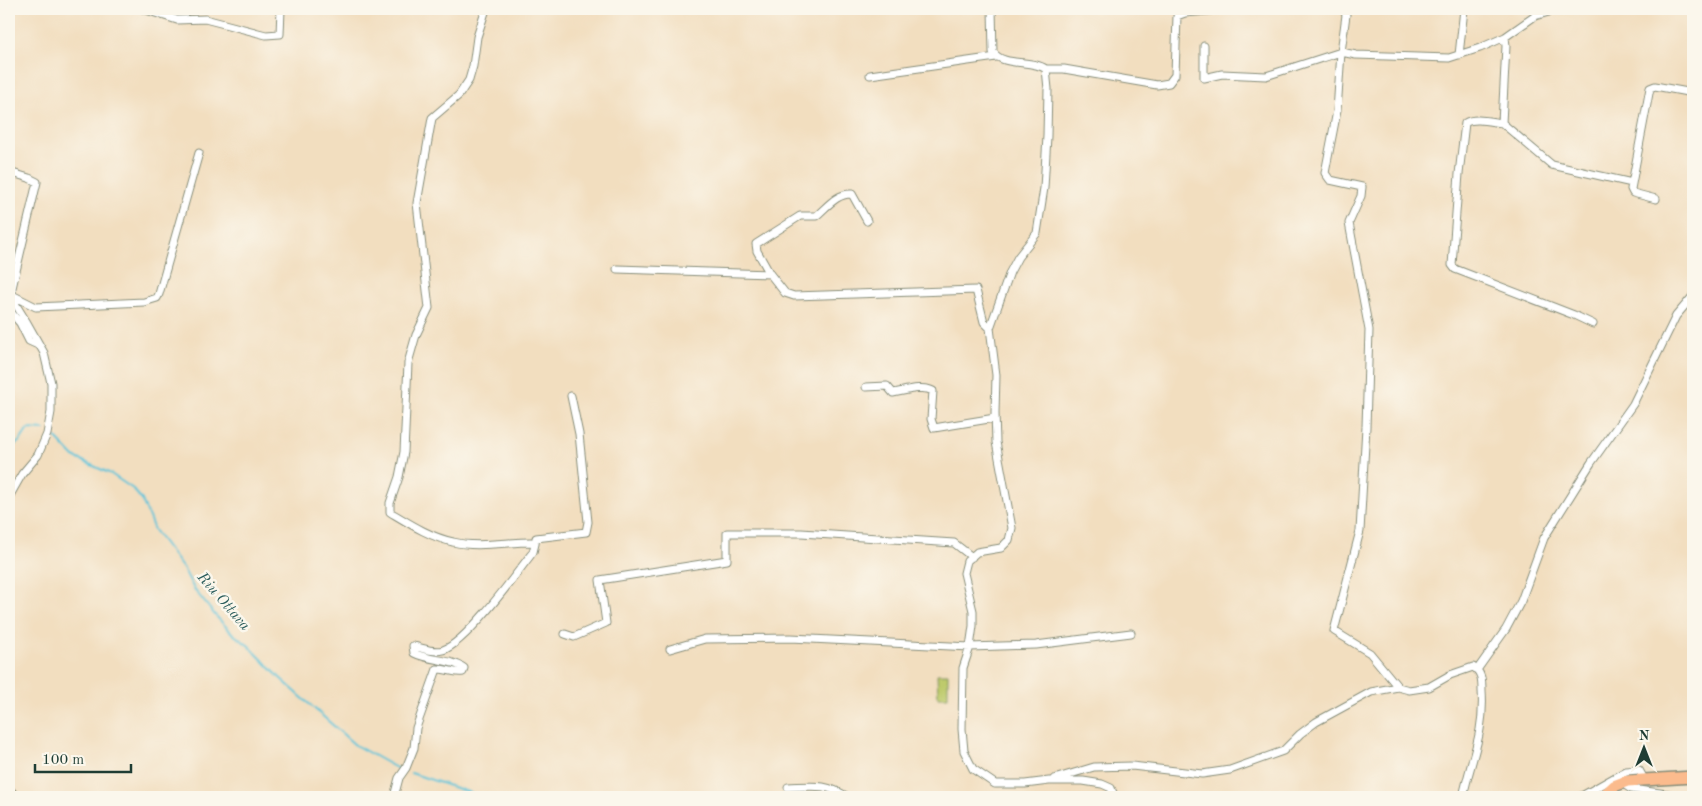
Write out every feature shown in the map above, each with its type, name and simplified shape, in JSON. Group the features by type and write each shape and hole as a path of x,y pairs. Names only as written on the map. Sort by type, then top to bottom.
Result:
{"main road":[{"path":"1602,797 1614,786 1622,783 1644,779 1693,777"},
{"path":"9,792 14,797"}],"street":[{"path":"144,9 177,20 205,20 266,35 280,34 281,9"},
{"path":"486,9 476,36 473,66 469,80 459,95 432,118 417,203 429,308 416,335 408,363 404,452 399,477 390,503 390,512 420,530 454,543 531,542 535,544"},
{"path":"992,9 993,52 1002,59 1041,65 1046,69 1064,68 1156,85 1169,83 1175,75 1177,16 1185,13 1229,9"},
{"path":"1343,9 1346,15 1341,52 1337,111 1325,172 1330,180 1362,187 1361,196 1349,223 1369,330 1360,531 1334,631 1370,653 1398,687"},
{"path":"1460,55 1464,9"},
{"path":"1204,46 1204,78 1222,74 1266,76 1341,52 1356,55 1449,58 1480,48 1505,36 1535,16 1559,9"},
{"path":"1502,123 1505,36"},
{"path":"870,75 996,56"},
{"path":"1046,69 1048,136 1044,188 1037,233 1018,257 1010,272 990,328 996,375 996,442 1012,528 1009,540 1001,548 977,552 968,561 964,573 973,611 973,626 970,646 963,668 962,729 964,751 973,769 995,784 1025,784 1049,780 1094,767 1132,766 1202,774 1230,770 1284,751 1300,734 1316,722 1371,692 1398,687 1409,690 1429,687 1473,667 1482,677 1484,709 1479,742 1463,796 1452,797"},
{"path":"1656,199 1634,193 1631,190 1650,88 1655,86 1693,93"},
{"path":"1593,324 1455,269 1452,265 1465,124 1469,121 1477,120 1502,123 1552,165 1632,182"},
{"path":"12,294 36,307 144,302 156,298 159,294 199,153"},
{"path":"9,172 37,182 12,288 12,300 44,353 51,383 51,412 48,434 38,455 22,474 9,497"},
{"path":"867,221 852,194 846,193 835,199 816,216 800,216 756,244 757,251 770,274 785,293 794,296 976,290 984,322 990,328"},
{"path":"617,269 770,274"},
{"path":"1477,670 1506,629 1521,601 1544,538 1590,463 1634,404 1676,316 1693,296"},
{"path":"9,310 20,323 29,341 40,346"},
{"path":"866,387 887,386 893,393 922,389 933,391 931,419 934,428 995,418"},
{"path":"394,797 399,778 406,768 414,748 416,728 437,669 443,668 457,673 463,672 464,668 458,664 414,653 413,646 432,651 442,650 464,636 533,552 536,538 586,532 588,522 579,434 571,396"},
{"path":"566,634 574,637 606,623 600,580 727,560 727,533 798,533 954,544 972,557"},
{"path":"670,649 705,640 791,638 970,646 1039,644 1131,633"},
{"path":"1580,797 1626,771 1639,770 1644,779"},
{"path":"1049,780 1083,781 1102,784 1111,788 1113,793 1110,796 1103,797"},
{"path":"1622,783 1631,789 1691,797"},
{"path":"788,787 819,786 832,788 848,797"}],"green space":[{"path":"937,674 948,674 948,697 938,697"}],"waterway":[{"name":"Riu Ottava","path":"9,449 20,441 28,429 45,430"},
{"name":"Riu Ottava","path":"52,434 74,457 111,474 133,489 142,500 154,530 184,570 194,589 233,634 248,645 279,677 355,745 398,769"},
{"name":"Riu Ottava","path":"411,773 483,797"}]}
